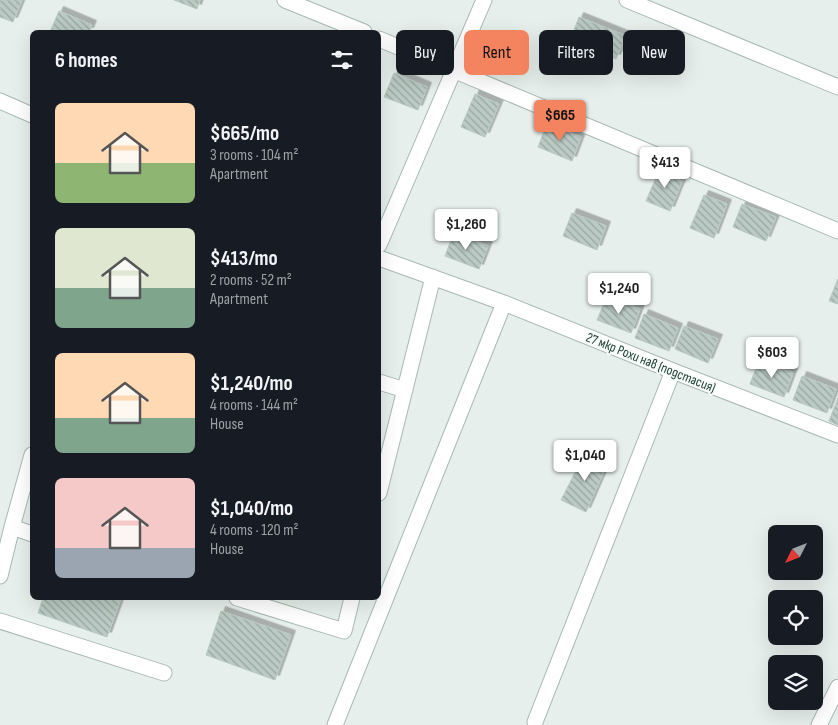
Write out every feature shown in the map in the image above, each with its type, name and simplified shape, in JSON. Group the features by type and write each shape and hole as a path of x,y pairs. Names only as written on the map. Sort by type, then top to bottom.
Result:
{"street":[{"path":"285,0 359,30"},
{"path":"381,241 484,0"},
{"path":"627,0 838,87"},
{"path":"381,39 838,232"},
{"path":"0,101 30,114"},
{"name":"27 мкр Рохи нав (подстасия)","path":"381,259 504,303 838,435"},
{"path":"381,477 383,461 405,390 433,277"},
{"path":"335,725 504,303"},
{"path":"535,722 673,371"},
{"path":"381,383 405,390"},
{"path":"0,576 12,527 30,468"},
{"path":"12,527 30,533"},
{"path":"244,600 344,631 352,600"},
{"path":"0,621 164,674"},
{"path":"819,725 838,687"}],"building":[{"path":"0,0 22,0 13,22 0,17"},
{"path":"174,0 200,0 197,9"},
{"path":"59,11 92,25 90,30 51,30"},
{"path":"579,17 611,30 574,30"},
{"path":"613,31 623,35 623,43 616,59 613,58"},
{"path":"394,73 427,87 418,110 384,97"},
{"path":"475,94 499,104 485,137 461,127"},
{"path":"547,124 581,137 572,161 538,147"},
{"path":"660,168 684,177 670,211 646,201"},
{"path":"704,195 727,204 714,238 690,228"},
{"path":"742,204 776,217 766,241 733,227"},
{"path":"572,213 606,226 597,250 563,236"},
{"path":"454,232 488,246 479,269 445,256"},
{"path":"838,279 838,304 829,301"},
{"path":"607,296 640,309 631,333 597,320"},
{"path":"644,314 678,328 669,351 635,338"},
{"path":"684,326 718,339 708,363 675,349"},
{"path":"759,360 793,373 784,397 750,384"},
{"path":"802,376 836,389 827,413 793,400"},
{"path":"838,398 838,425 829,421"},
{"path":"585,453 608,462 586,512 561,500"},
{"path":"42,600 120,600 107,637 38,613"},
{"path":"221,611 291,635 275,680 206,655"}]}
